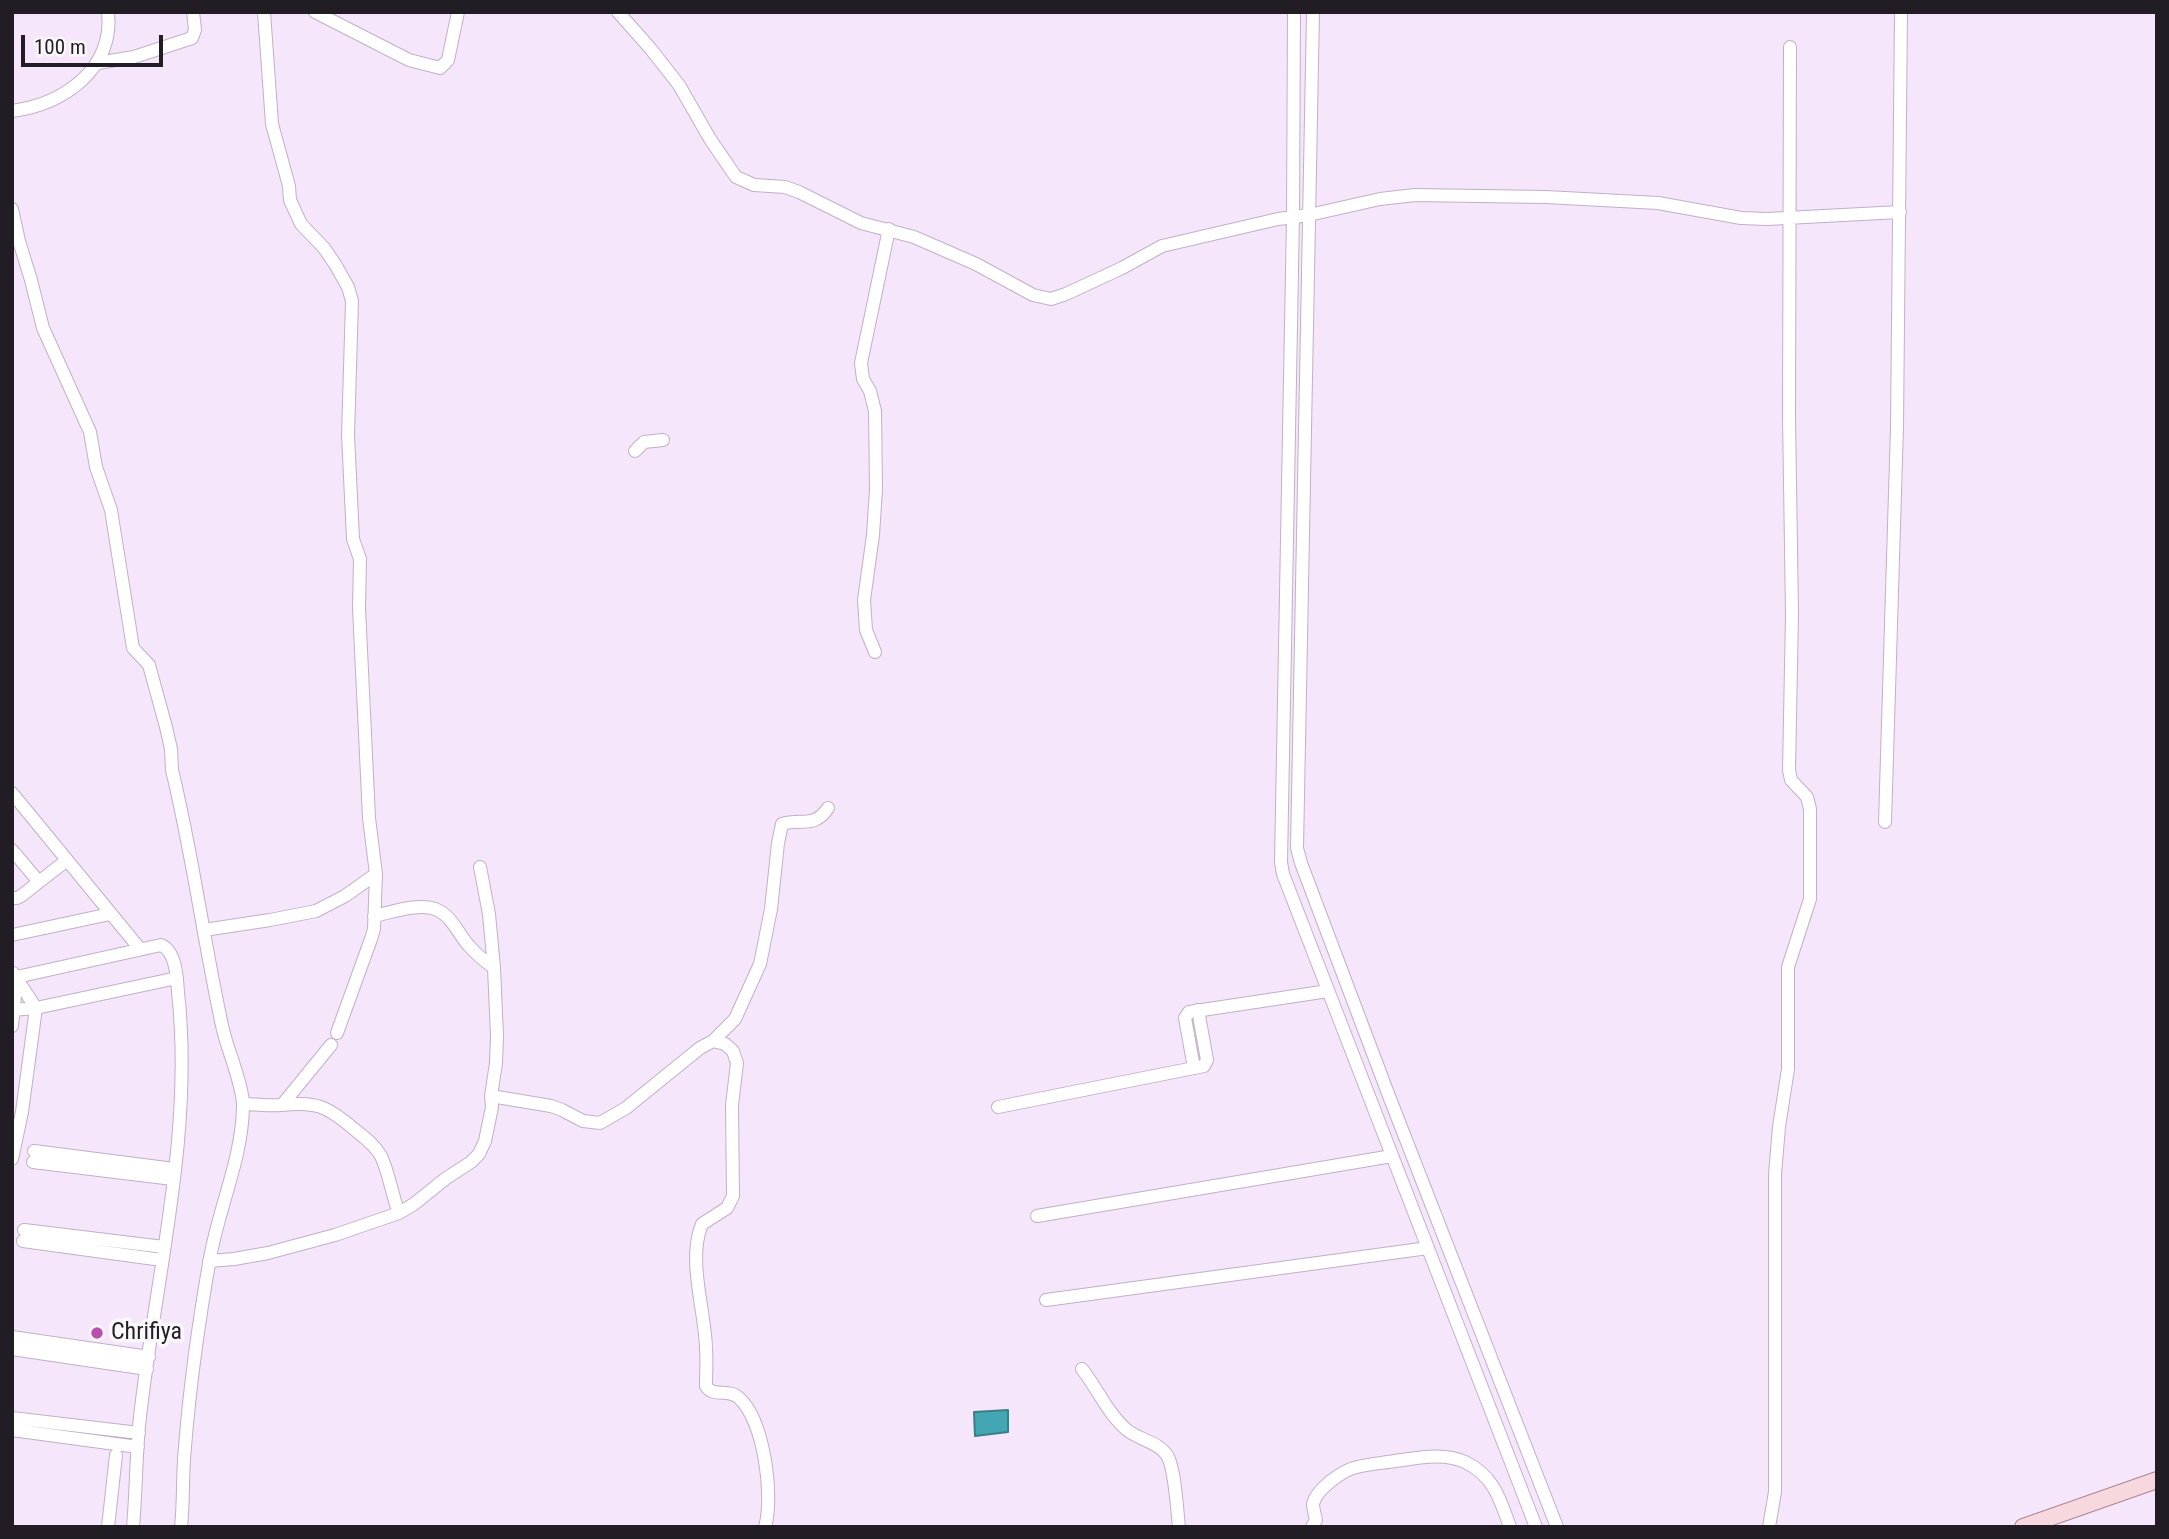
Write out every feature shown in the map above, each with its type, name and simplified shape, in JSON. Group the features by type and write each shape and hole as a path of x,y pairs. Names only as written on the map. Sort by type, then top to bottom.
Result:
{"main road":[{"path":"2023,1527 2157,1480"}],"street":[{"path":"98,63 134,57 192,38 195,30 193,12"},
{"path":"264,12 272,124 289,186 290,200 301,224 324,248 342,275 351,295 348,435 354,539 360,559 359,608 369,818 376,874 371,940 334,1039 282,1105"},
{"path":"315,12 409,60 440,68 448,60 458,12"},
{"path":"618,12 679,85 736,177 754,185 785,187 799,192 861,223 914,237 976,264 1032,295 1052,299 1122,268 1162,246 1278,219 1415,195 1658,203 1741,218 1900,212"},
{"path":"1294,12 1293,217 1281,862 1283,874 1536,1527"},
{"path":"1313,12 1297,848 1393,1108 1557,1527"},
{"path":"1885,822 1897,427 1901,12"},
{"path":"12,111 43,104 73,89 98,63 104,47 109,13"},
{"path":"1769,1527 1775,1492 1775,1174 1787,1069 1788,967 1810,899 1811,855 1810,809 1807,797 1791,780 1789,770 1793,614 1789,417 1790,47"},
{"path":"12,209 43,328 90,432 96,467 111,510 133,648 149,665 166,727 223,1032 243,1104 234,1165 209,1261 191,1376 181,1527"},
{"path":"875,652 866,630 864,600 876,489 876,411 863,379 861,363 889,229"},
{"path":"635,451 644,442 663,440"},
{"path":"12,793 140,949"},
{"path":"491,1096 551,1106 583,1121 600,1123 626,1108 700,1048 713,1041 735,1018 760,964 771,909 782,824 814,821 822,817 828,808"},
{"path":"12,850 39,882"},
{"path":"12,898 17,898 67,860"},
{"path":"209,1261 268,1253 335,1235 399,1213 479,1154 490,1117 497,1036 489,914 480,867"},
{"path":"204,930 316,911 345,896 376,874"},
{"path":"374,916 424,907 435,909 452,921 469,946 494,968"},
{"path":"12,935 110,914"},
{"path":"14,975 161,945 167,947 171,954 177,978 181,1091 169,1219 139,1433 133,1527"},
{"path":"12,1159 22,1112 36,1008 14,975"},
{"path":"12,1026 14,975"},
{"path":"14,1010 36,1008 177,978"},
{"path":"998,1107 1194,1068 1185,1018 1189,1012 1328,991"},
{"path":"713,1041 725,1044 733,1051 737,1063 732,1105 733,1196 727,1208 704,1220 696,1242 706,1349 706,1386 712,1393 729,1392 740,1398 755,1426 768,1475 769,1508 765,1527"},
{"path":"243,1104 282,1105 290,1102 317,1105 337,1116 367,1140 382,1158 399,1213"},
{"path":"34,1156 174,1174"},
{"path":"1037,1216 1392,1156"},
{"path":"23,1236 163,1254"},
{"path":"1046,1300 1428,1248"},
{"path":"12,1337 67,1351 148,1363"},
{"path":"12,1349 67,1351"},
{"path":"1082,1369 1128,1431 1155,1445 1168,1457 1179,1527"},
{"path":"12,1418 138,1447"},
{"path":"12,1430 139,1433"},
{"path":"108,1527 116,1455"},
{"path":"1312,1527 1316,1520 1313,1506 1316,1499 1326,1485 1340,1474 1355,1467 1428,1457 1450,1457 1466,1463 1497,1490 1510,1527"}],"water":[{"path":"1008,1410 1008,1432 975,1436 974,1412"}],"place":[{"name":"Chrifiya","path":"97,1333"}]}
